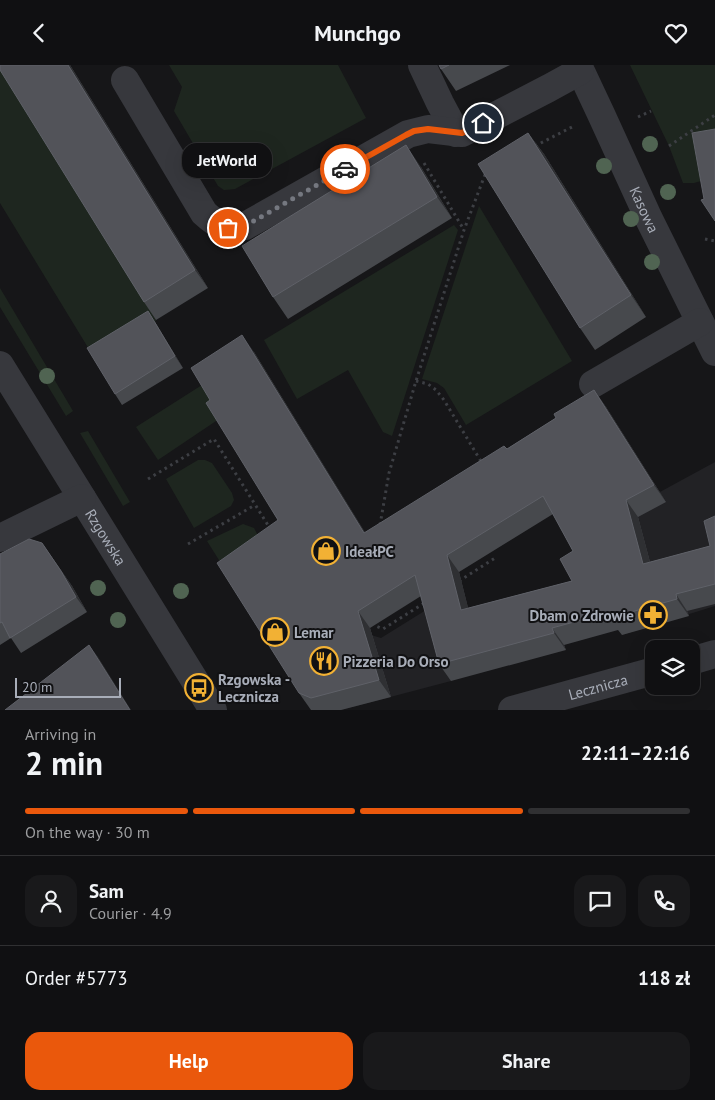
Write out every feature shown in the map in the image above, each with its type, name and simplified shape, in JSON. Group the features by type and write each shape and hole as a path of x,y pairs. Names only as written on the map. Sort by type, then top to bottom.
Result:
{"street":[{"path":"422,65 456,133"},
{"path":"125,80 204,213 214,222 228,228 245,226 408,134 428,129 462,133 549,88 579,68"},
{"name":"Kasowa","path":"579,68 715,352"},
{"path":"593,383 700,321"},
{"name":"Rzgowska","path":"0,365 213,710"},
{"path":"0,538 82,497"},
{"path":"700,658 715,654"},
{"name":"Lecznicza","path":"512,710 557,704 645,674"}],"path":[{"path":"528,149 602,114 626,122 651,111"},
{"path":"669,146 715,115"},
{"path":"408,134 464,230"},
{"path":"380,529 389,473 416,381 464,230 487,170"},
{"path":"704,239 715,241"},
{"path":"416,381 428,384 436,390 484,465"},
{"path":"148,479 214,439 276,538"},
{"path":"188,544 255,505"},
{"path":"452,586 495,558"},
{"path":"371,619 376,626 383,629 429,600"}],"shaded area":[{"path":"169,65 338,65 366,118 235,189 224,190 218,186 174,111 182,87"},
{"path":"630,65 715,65 715,177 694,183 683,183 669,146"},
{"path":"0,68 156,320 95,359 0,203"},
{"path":"479,206 572,361 466,425 444,388 437,383 422,379"},
{"path":"454,225 458,230 392,436 383,432 348,370 297,399 264,340"},
{"path":"0,288 73,411 66,416 0,307"},
{"path":"202,385 222,417 158,460 136,427"},
{"path":"88,431 130,502 123,506 80,433"},
{"path":"198,460 212,463 232,493 234,500 231,506 194,528 166,479"},
{"path":"715,462 715,606 622,635 570,541"},
{"path":"243,524 254,528 263,545 229,576 207,541"},
{"path":"455,592 451,681 341,710 311,710 371,635 381,638"}],"building":[{"path":"0,65 68,65 195,270 144,302 0,70"},
{"path":"439,65 449,65 441,69"},
{"path":"715,129 715,221 701,200 704,199 692,133"},
{"path":"528,133 631,295 580,328 478,164"},
{"path":"406,145 437,197 273,297 242,246"},
{"path":"148,311 175,356 115,394 87,348"},
{"path":"242,335 364,533 504,446 507,449 556,418 554,414 594,390 654,485 626,500 643,564 710,546 704,521 715,516 715,584 676,594 677,599 610,618 607,613 552,628 554,633 439,664 415,575 358,611 379,680 311,698 299,693 217,563 278,520 206,403 210,400 191,368","holes":["543,496 573,551 560,559 572,581 461,610 447,555"]},
{"path":"29,539 42,543 76,597 10,638 2,622 0,623 0,554"},
{"path":"89,645 130,710 5,710"}],"way so far":[{"path":"228,228 245,226 345,169"}],"place":[{"name":"JetWorld","path":"228,228"},
{"name":"IdeałPC","path":"326,551"},
{"name":"Dbam o Zdrowie","path":"653,615"},
{"name":"Lemar","path":"275,632"},
{"name":"Pizzeria Do Orso","path":"324,661"},
{"name":"Rzgowska - Lecznicza","path":"199,688"}],"route":[{"path":"345,169 414,131 428,129 462,133 483,123"}]}
